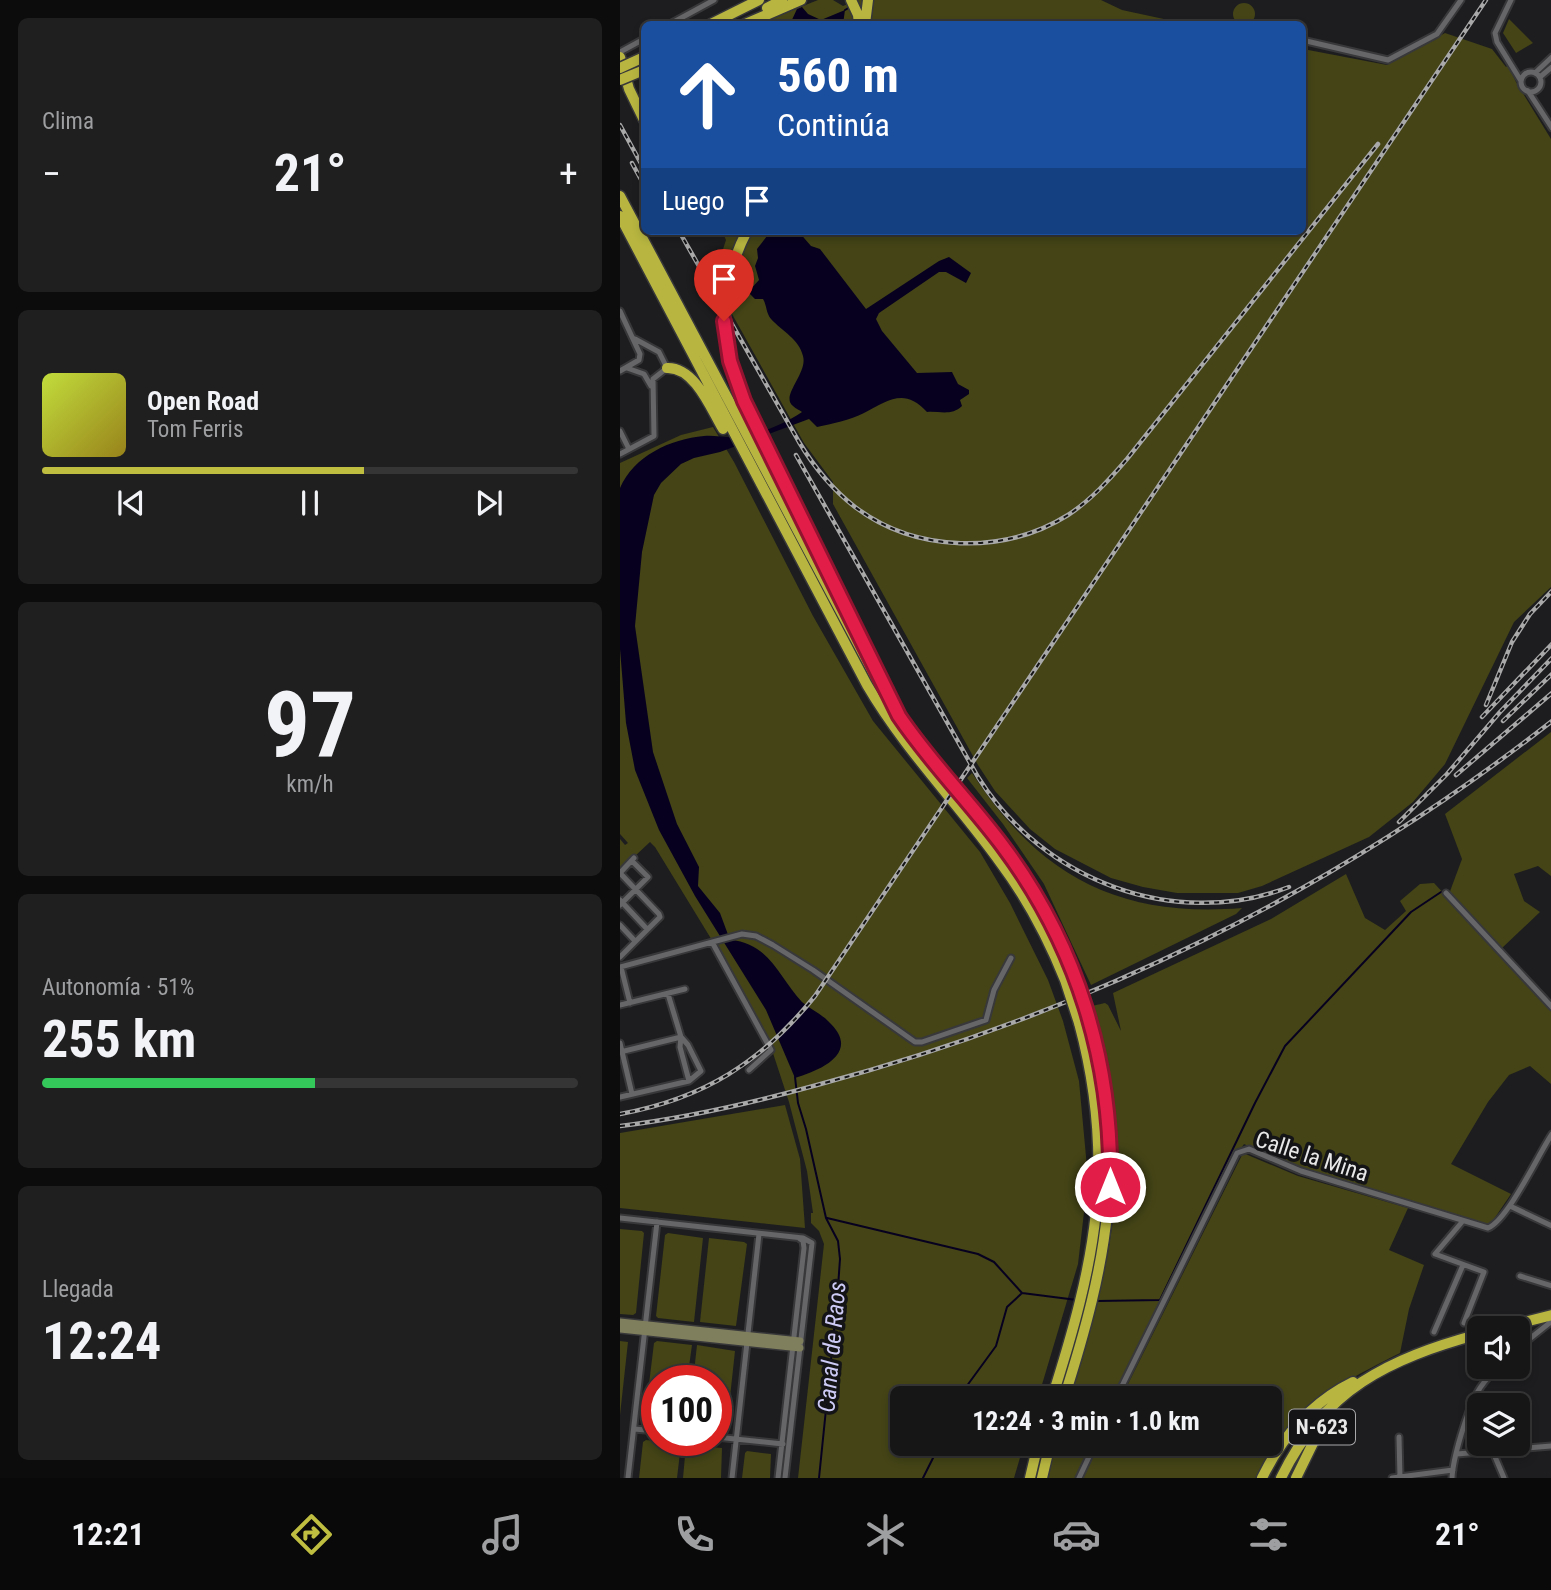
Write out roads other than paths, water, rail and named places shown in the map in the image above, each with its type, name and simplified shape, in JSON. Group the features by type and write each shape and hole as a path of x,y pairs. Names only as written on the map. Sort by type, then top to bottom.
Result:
{"highway":[{"path":"717,21 759,0"},
{"path":"741,21 782,0"},
{"path":"752,21 801,0"},
{"path":"865,21 868,0"},
{"path":"853,3 858,21"},
{"path":"620,55 629,89 641,114"},
{"path":"620,67 641,58"},
{"path":"620,80 641,70"},
{"path":"620,196 863,654 899,716 1019,868 1052,923 1076,975 1100,1059 1111,1154 1104,1250 1096,1290 1068,1386"},
{"path":"620,216 728,432"},
{"path":"620,231 686,344"},
{"path":"745,235 729,277 726,298 725,332 730,361 739,389 778,474 899,716"},
{"path":"667,368 679,369 687,374 728,432 884,713 911,752 1011,877 1044,932 1065,980 1090,1069 1097,1116 1099,1165 1097,1212 1084,1291 1056,1386"},
{"path":"1530,1321 1552,1315"},
{"name":"N-623","path":"1262,1478 1282,1444 1311,1410 1341,1388 1422,1351 1467,1338"},
{"name":"N-623","path":"1281,1478 1315,1423 1358,1384 1379,1370"},
{"name":"N-623","path":"1296,1478 1321,1430 1337,1406 1358,1384"},
{"path":"1030,1478 1035,1456"},
{"path":"1042,1478 1047,1456"}],"main road":[{"path":"620,1322 644,1328 796,1344"},
{"path":"620,1329 644,1328"}],"street":[{"path":"676,21 705,2 714,0"},
{"path":"1306,41 1388,60 1437,33 1461,0"},
{"path":"1511,0 1494,33 1522,87 1528,91 1552,128"},
{"path":"620,55 641,41"},
{"path":"1537,75 1552,57"},
{"path":"1510,63 1526,73 1537,75 1552,66"},
{"path":"1521,81 1526,73"},
{"path":"1537,75 1540,84 1537,89 1539,108"},
{"path":"1528,91 1537,89"},
{"path":"620,311 635,339 639,358 620,371"},
{"path":"620,454 654,434 652,389 655,376 667,368 659,352 635,339"},
{"path":"627,368 644,374 652,389"},
{"path":"620,431 629,449"},
{"path":"620,957 660,917 659,914 635,890 620,873 633,859 648,877 635,890 621,903 647,929"},
{"path":"1446,893 1550,1003"},
{"path":"620,925 635,941"},
{"path":"630,1003 620,967 750,934 767,941 813,970 915,1042 922,1042 986,1020 994,990 1011,958"},
{"path":"714,942 771,1050 749,1070"},
{"path":"625,952 638,962"},
{"path":"620,1005 685,989"},
{"path":"668,994 681,1037 680,1046 689,1081"},
{"path":"621,1051 681,1037"},
{"path":"620,1097 689,1081 700,1071 688,1045 681,1037"},
{"path":"620,1042 632,1094"},
{"name":"Calle la Mina","path":"1122,1386 1237,1153 1242,1150 1249,1149 1301,1171 1488,1228 1496,1224 1510,1206 1552,1134"},
{"path":"1510,1206 1552,1226"},
{"path":"620,1218 808,1240 812,1243 796,1344"},
{"path":"628,1478 657,1222"},
{"path":"1462,1222 1435,1254 1484,1272 1464,1322"},
{"path":"733,1478 759,1234"},
{"path":"785,1478 804,1248 803,1241 797,1238"},
{"path":"1434,1332 1463,1265"},
{"path":"1520,1276 1552,1286"},
{"path":"1530,1338 1552,1321"},
{"path":"1452,1478 1475,1396 1487,1379"},
{"path":"634,1429 641,1430"},
{"path":"1399,1437 1400,1477"},
{"path":"732,1439 786,1444"},
{"path":"778,1478 786,1444"},
{"path":"1530,1447 1552,1446"},
{"path":"1457,1454 1467,1453"},
{"path":"1079,1478 1089,1456"},
{"path":"1495,1456 1504,1478"},
{"path":"1392,1478 1453,1470"}],"waterway":[{"path":"845,10 850,7"},
{"path":"1097,1301 1160,1300 1285,1046 1411,912 1441,892"},
{"name":"Canal de Raos","path":"795,1077 798,1103 826,1218 838,1241 840,1259 819,1478"},
{"path":"827,1218 978,1254 994,1262 1022,1293 1077,1300"},
{"path":"967,1386 996,1346 1007,1307 1021,1294"},
{"path":"923,1478 934,1456"}],"railway":[{"path":"620,1114 678,1099 729,1074 774,1040 815,996 1486,0"},
{"path":"620,125 641,164"},
{"path":"1306,234 1378,144"},
{"path":"632,163 641,180"},
{"path":"681,235 817,469 855,507 879,522 905,533 960,543 989,542 1043,528 1068,515 1092,496 1127,459 1305,235"},
{"path":"796,455 978,777 1005,813 1037,844 1074,869 1114,887 1157,899 1201,903 1245,899 1289,887"},
{"path":"1486,705 1512,642 1530,614 1552,591"},
{"path":"1482,717 1552,644"},
{"path":"1399,822 1447,774 1500,712 1552,658"},
{"path":"1503,721 1552,674"},
{"path":"1456,775 1552,693"},
{"path":"620,1126 719,1109 817,1085 916,1056 1014,1022 1109,984 1294,893 1383,840 1469,783 1552,721"}]}
